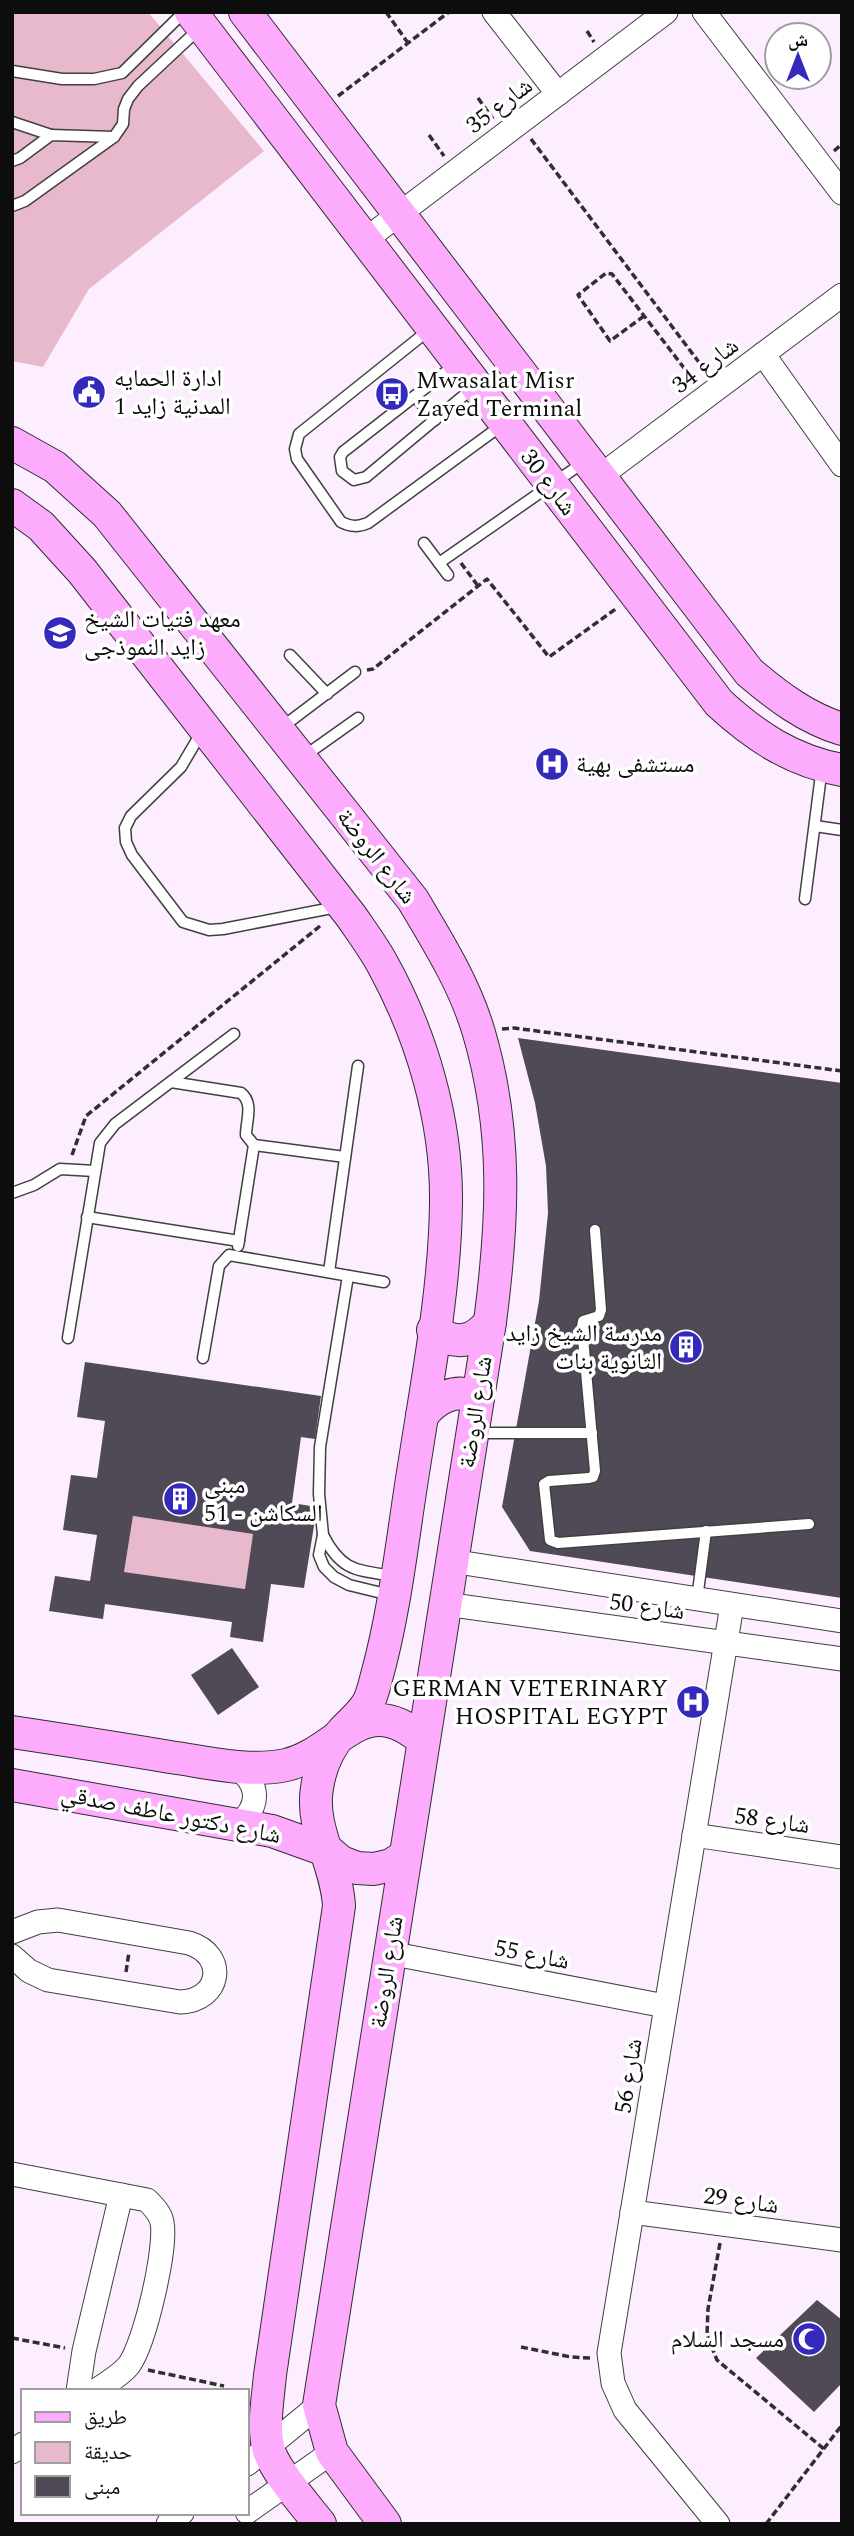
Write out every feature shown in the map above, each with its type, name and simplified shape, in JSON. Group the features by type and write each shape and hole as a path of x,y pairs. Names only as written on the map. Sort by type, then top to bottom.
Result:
{"street":[{"name":"شارع 30","path":"245,12 749,672 776,695 805,714 842,729"},
{"path":"495,12 558,94"},
{"name":"شارع 35","path":"365,240 666,12"},
{"path":"704,12 842,193"},
{"name":"شارع 30","path":"193,17 719,703 749,730 784,752 832,768"},
{"name":"شارع 34","path":"593,469 711,392 842,295"},
{"path":"763,354 842,465"},
{"name":"شارع الروضة","path":"12,443 55,467 107,513 413,900 452,966 479,1031 496,1112 502,1188 498,1265 319,2405 332,2452 385,2524"},
{"path":"12,505 41,526 82,571 343,906 383,963 409,1019 429,1078 441,1138 446,1200 443,1262 422,1416 383,1653 367,1705 342,1732 330,1750 321,1769 316,1790 320,1832 334,1873 339,1906 266,2413 257,2456"},
{"path":"596,543 629,516"},
{"path":"433,1330 444,1338 457,1342 470,1340 482,1333 490,1322"},
{"path":"422,1416 437,1400 447,1395 470,1394 478,1398"},
{"name":"شارع 50","path":"451,1560 842,1621"},
{"name":"شارع 50","path":"444,1604 842,1659"},
{"name":"شارع 56","path":"713,2522 625,2410 614,2383 609,2353 732,1605"},
{"path":"12,1732 233,1766 286,1765 307,1758 357,1724 375,1720 393,1722 409,1729 422,1741"},
{"path":"233,1766 243,1772 251,1782 254,1793 248,1816 239,1824"},
{"name":"شارع دكتور عاطف صدقي","path":"12,1784 239,1824 272,1831 328,1851"},
{"name":"شارع 58","path":"694,1835 842,1857"},
{"path":"328,1851 341,1862 357,1868 374,1869 391,1865 405,1856"},
{"path":"12,1932 38,1922 58,1920 201,1946 215,1965 215,1977 211,1988 203,1997 180,2002 48,1980 29,1971 12,1956"},
{"name":"شارع 55","path":"389,1953 666,2006"},
{"path":"12,2174 147,2200 156,2208 162,2229 150,2313 142,2340 129,2366 97,2389"},
{"path":"78,2389 84,2351 121,2194"},
{"name":"شارع 29","path":"632,2212 842,2240"},
{"path":"257,2456 319,2405"},
{"path":"248,2511 332,2452"},
{"path":"257,2456 287,2482 320,2524"}],"lane":[{"path":"12,71 62,79 94,79 121,73 193,17"},
{"path":"12,206 25,201 114,136 123,124 128,99 193,17"},
{"path":"12,122 51,135 114,136"},
{"path":"12,161 51,135"},
{"path":"432,328 299,434 295,449 297,459 341,522 350,526 368,523 504,424"},
{"path":"467,374 435,420 366,477 354,480 342,471 340,457 343,452 415,396 467,374"},
{"path":"415,396 435,420"},
{"path":"439,563 552,485 593,469"},
{"path":"424,543 448,575"},
{"path":"290,654 327,694"},
{"path":"278,730 355,672"},
{"path":"301,759 358,718"},
{"path":"203,727 194,748 181,767 131,816 125,828 126,842 132,855 183,922 209,930 223,929 343,906"},
{"path":"805,899 815,826 832,768"},
{"path":"815,826 842,830"},
{"path":"68,1338 100,1143 105,1134 234,1034"},
{"path":"329,1272 358,1066"},
{"path":"170,1082 242,1093 248,1104 246,1135 254,1145 345,1157"},
{"path":"236,1256 254,1145"},
{"path":"12,1193 34,1185 60,1169 95,1171"},
{"path":"87,1217 239,1241"},
{"path":"594,1230 601,1310 599,1316 583,1321 582,1327 595,1471 593,1477 549,1481 544,1484 549,1536 553,1542 809,1524"},
{"path":"203,1358 219,1266 229,1255 384,1282"},
{"path":"348,1276 320,1447 319,1494 323,1535 319,1555 324,1567 334,1577 349,1585 394,1586"},
{"path":"472,1433 592,1433"},
{"path":"697,1600 706,1531"},
{"path":"323,1535 331,1552 350,1569 394,1586"}],"path":[{"path":"386,12 408,43"},
{"path":"319,109 449,12"},
{"path":"520,123 711,392"},
{"path":"644,316 610,341 578,295 609,273 711,392"},
{"path":"453,553 478,586"},
{"path":"355,672 373,669 487,579 549,657 636,595"},
{"path":"68,1168 86,1116 343,906"},
{"path":"479,1031 514,1028 842,1072"},
{"path":"123,1992 132,1933"},
{"path":"724,2224 708,2309 707,2335 717,2360 824,2449"},
{"path":"12,2338 84,2351"},
{"path":"521,2347 571,2357 594,2358 609,2353"},
{"path":"129,2366 224,2386"},
{"path":"766,2524 842,2425"}],"green space":[{"path":"12,12 148,12 264,151 89,289 43,367 12,361"},
{"path":"133,1516 253,1534 245,1589 124,1572"}],"building":[{"name":"مدرسة الشيخ زايد الثانوية بنات","path":"518,1038 842,1083 842,1598 530,1551 502,1507 539,1301 548,1213 546,1166 535,1103"},
{"name":"مبنى السكاشن - 51","path":"85,1362 321,1396 315,1439 301,1437 292,1503 317,1507 304,1588 271,1584 263,1642 230,1637 232,1622 105,1604 103,1619 49,1611 55,1576 90,1581 97,1535 63,1530 71,1475 97,1478 105,1421 77,1417","holes":["133,1516 253,1534 245,1589 124,1572"]},
{"path":"232,1648 259,1687 218,1715 191,1675"},
{"name":"مسجد السلام","path":"817,2300 842,2320 842,2383 814,2412 756,2358"}],"place":[{"name":"ادارة الحمايه المدنية زايد 1","path":"89,392"},
{"name":"Mwasalat Misr Zayed Terminal","path":"392,394"},
{"name":"معهد فتيات الشيخ زايد النموذجى","path":"60,633"},
{"name":"مستشفى بهية","path":"552,764"},
{"name":"مدرسة الشيخ زايد الثانوية بنات","path":"686,1347"},
{"name":"مبنى السكاشن - 51","path":"180,1499"},
{"name":"GERMAN VETERINARY HOSPITAL EGYPT","path":"693,1702"},
{"name":"مسجد السلام","path":"809,2339"}]}
